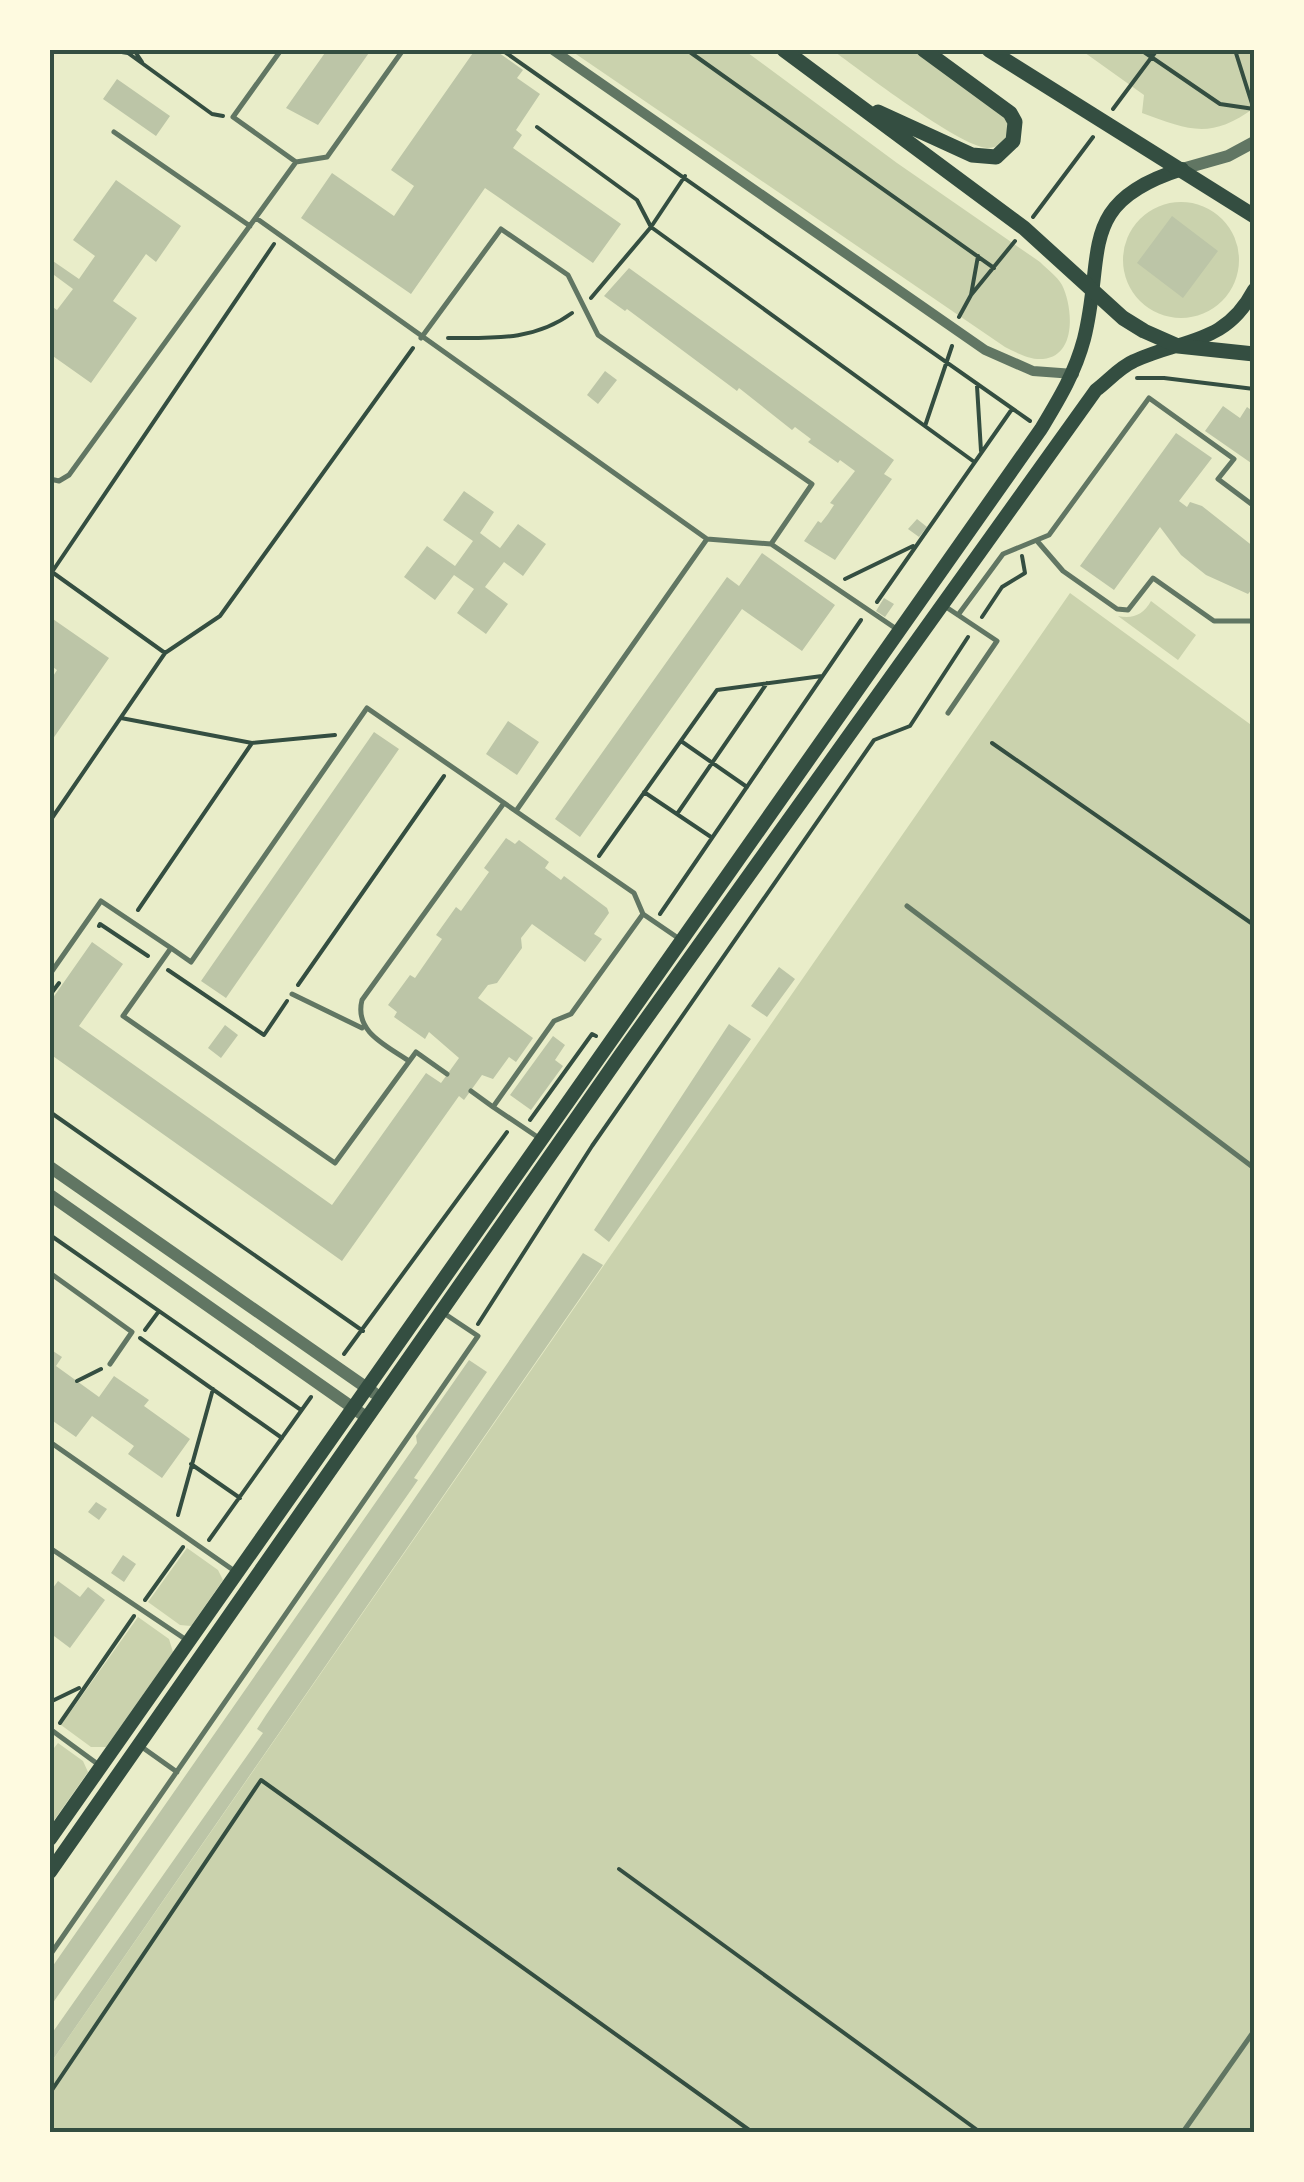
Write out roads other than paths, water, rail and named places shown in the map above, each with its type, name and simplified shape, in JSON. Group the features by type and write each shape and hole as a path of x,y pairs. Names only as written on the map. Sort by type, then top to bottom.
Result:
{"main road":[{"path":"784,50 1024,228 1123,318 1144,332 1178,346 1254,354"},
{"path":"852,100 972,155 996,156 1006,150 1016,133 1010,114 924,50"},
{"path":"989,50 1254,216"},
{"path":"50,1839 1041,429 1074,374 1085,334 1094,253 1104,223 1122,197 1149,179 1182,168"},
{"path":"50,1872 440,1311 1096,390 1130,362 1218,332 1244,310 1254,290"}],"street":[{"path":"553,50 957,332 1014,365 1033,371 1074,374"},
{"path":"1182,168 1228,156 1254,142"},
{"path":"50,1167 380,1397"},
{"path":"50,1195 366,1417"}],"lane":[{"path":"281,50 233,118 296,162 327,157 404,50"},
{"path":"114,132 250,226"},
{"path":"50,479 59,481 69,476 296,162"},
{"path":"256,218 707,539 771,544 900,632"},
{"path":"421,338 501,229 568,276 598,335 812,484 771,544"},
{"path":"958,614 1004,554 1049,535 1149,398 1234,459 1218,479 1254,506"},
{"path":"516,811 707,539"},
{"path":"1038,542 1062,572 1117,609 1128,610 1154,578 1214,620 1254,621"},
{"path":"943,605 997,641 948,713"},
{"path":"50,974 101,901 191,962 368,708 634,893 643,914 683,941"},
{"path":"364,1030 360,1020 362,1000 504,803"},
{"path":"907,906 1254,1168"},
{"path":"494,1106 554,1021 571,1014 643,914"},
{"path":"171,948 123,1016 335,1164 416,1052 448,1074"},
{"path":"292,994 364,1030 409,1062"},
{"path":"471,1091 542,1141"},
{"path":"50,1273 132,1332 110,1364"},
{"path":"50,1955 478,1336 440,1311"},
{"path":"50,1442 237,1572"},
{"path":"50,1548 203,1650"},
{"path":"50,1742 53,1731 101,1767"},
{"path":"138,1745 177,1772"},
{"path":"1183,2132 1254,2031"}]}
